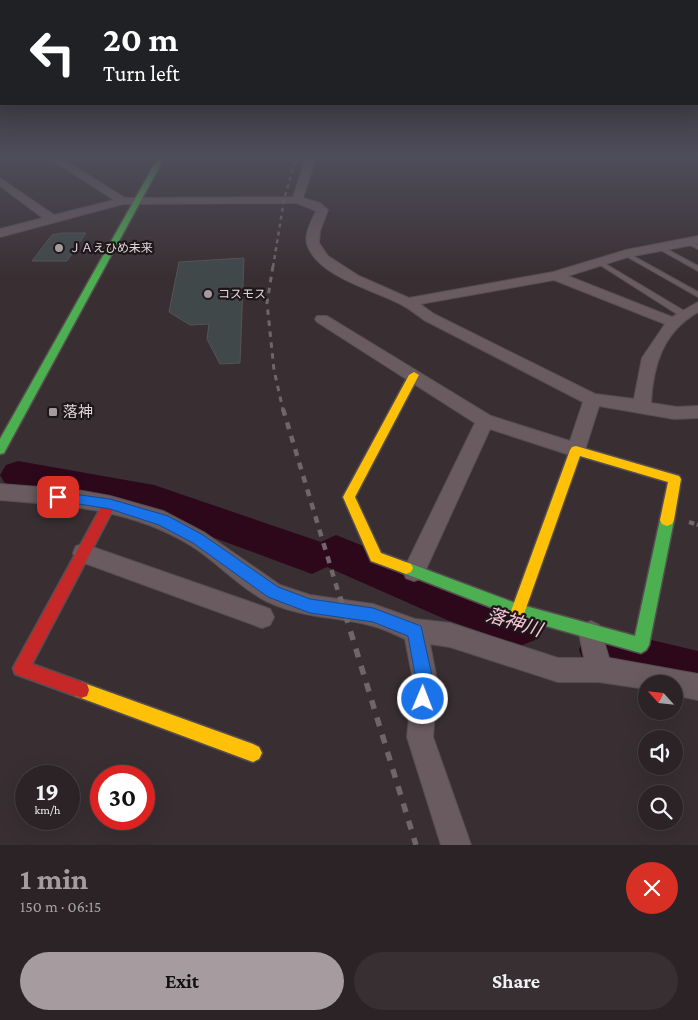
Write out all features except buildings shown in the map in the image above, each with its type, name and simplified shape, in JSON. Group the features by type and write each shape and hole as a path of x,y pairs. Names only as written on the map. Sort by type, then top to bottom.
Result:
{"street":[{"path":"22,197 53,220"},
{"path":"116,197 123,202"},
{"path":"0,450 139,197"},
{"path":"0,233 123,202 297,200 316,205 322,210 314,231 313,243 323,259 354,279 408,302 428,317 522,366 572,388 592,400 642,405 675,414 698,412"},
{"path":"408,302 555,276 626,254 695,243"},
{"path":"555,276 678,318"},
{"path":"642,405 647,366 654,352 678,318 698,306"},
{"path":"322,319 414,375 485,421 675,479 641,645 518,611 376,557 349,498 414,375"},
{"path":"518,611 592,400"},
{"path":"414,571 485,421"},
{"path":"0,492 78,498 110,504 163,520 198,539 273,593 310,606 373,615 415,631 450,635 558,670 599,669 624,672 698,687"},
{"path":"110,504 21,668 253,753"},
{"path":"84,552 262,617"},
{"path":"415,631 424,680 420,737 456,845"},
{"path":"591,632 599,669"}],"lane":[{"path":"661,248 698,269"},
{"path":"626,254 698,295"},
{"path":"599,262 678,318"}],"waterway":[{"name":"落神川","path":"18,475 154,500 312,556"},
{"name":"落神川","path":"336,553 462,606 520,625"},
{"name":"落神川","path":"601,650 698,674"}],"railway":[{"path":"273,267 285,197"},
{"path":"273,266 267,303 274,370 283,410"},
{"path":"283,409 340,598"},
{"path":"340,597 416,845"}],"traffic: fast":[{"path":"0,450 139,197"},
{"path":"406,568 518,611 641,645 667,520"}],"traffic: slow":[{"path":"406,568 376,557 349,497 414,375"},
{"path":"518,611 576,450 675,479 667,520"},
{"path":"81,690 253,753"}],"traffic: jam":[{"path":"81,690 21,668 110,504"}],"place":[{"name":"ＪＡえひめ未来","path":"59,248"},
{"name":"コスモス","path":"208,294"},
{"name":"落神","path":"53,412"}],"route":[{"path":"58,497 78,498 110,504 163,520 198,539 273,593 310,606 373,615 415,631 424,680 423,699"}]}
